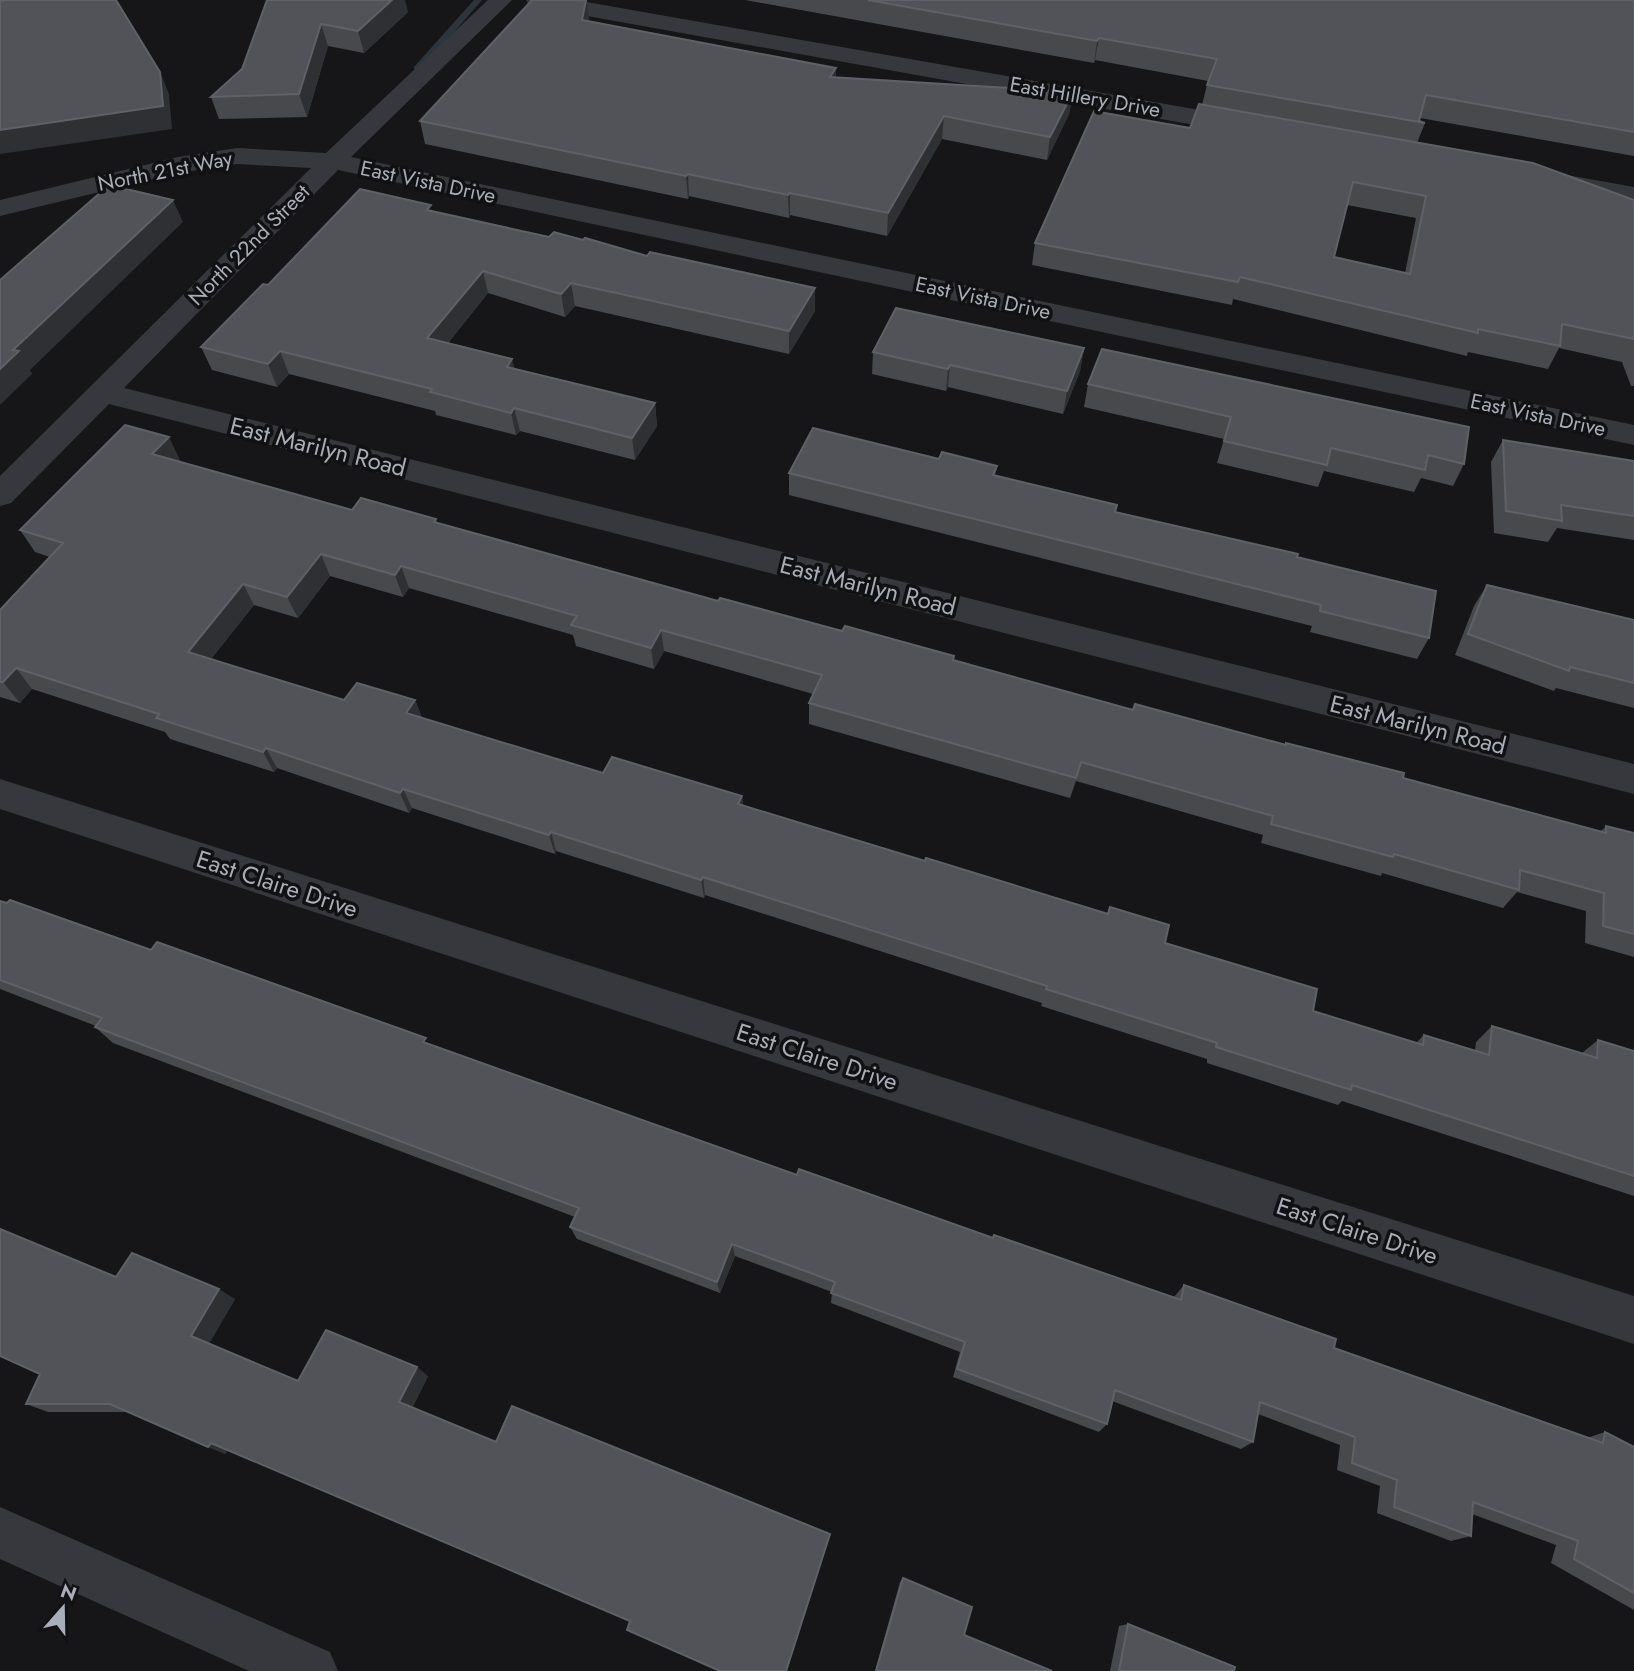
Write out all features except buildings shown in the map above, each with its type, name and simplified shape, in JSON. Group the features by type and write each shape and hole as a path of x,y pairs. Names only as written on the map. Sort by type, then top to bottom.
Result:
{"street":[{"name":"North 22nd Street","path":"0,495 332,161 501,0"},
{"name":"East Hillery Drive","path":"537,0 1264,129"},
{"name":"North 21st Way","path":"0,208 157,170 237,156 332,161"},
{"name":"East Vista Drive","path":"332,161 1634,435"},
{"path":"1538,178 1634,195"},
{"name":"East Marilyn Road","path":"102,392 1634,779"},
{"name":"East Claire Drive","path":"0,794 1634,1320"},
{"path":"0,1533 311,1671"}],"waterway":[{"path":"417,69 478,0"}]}
